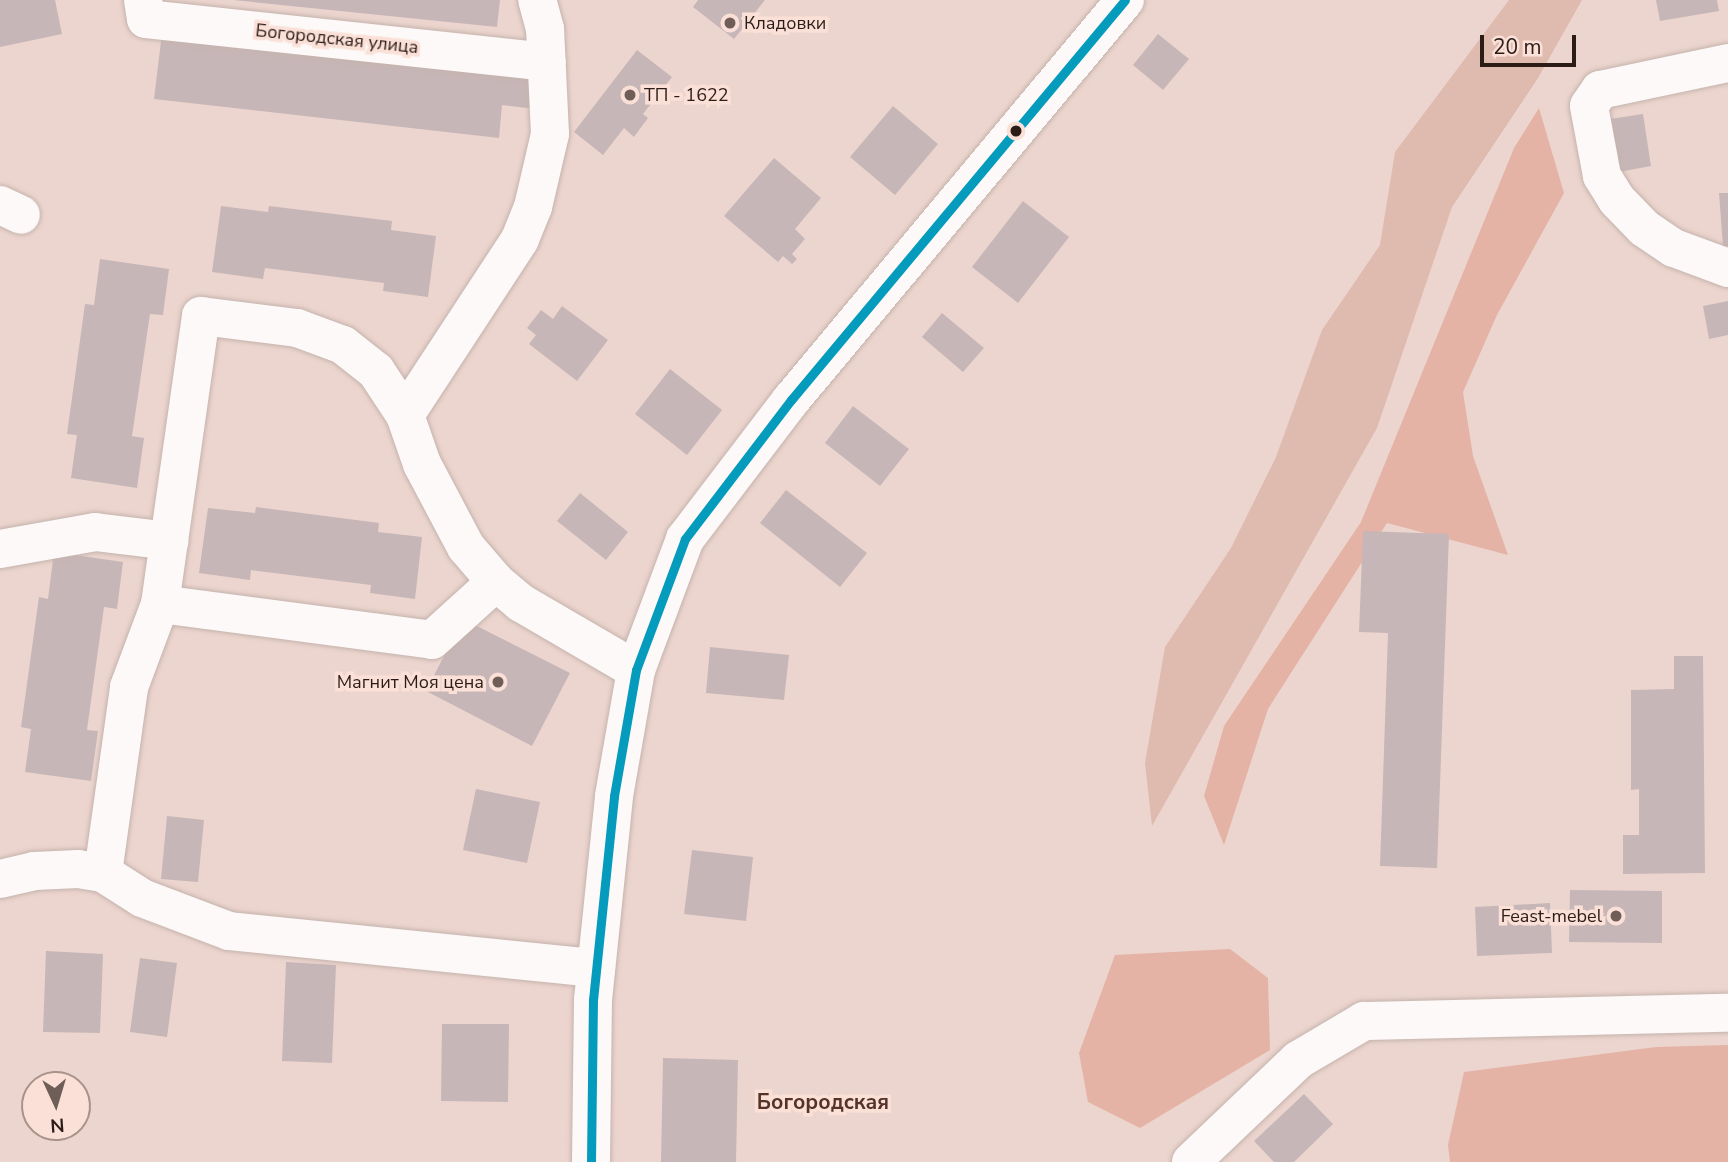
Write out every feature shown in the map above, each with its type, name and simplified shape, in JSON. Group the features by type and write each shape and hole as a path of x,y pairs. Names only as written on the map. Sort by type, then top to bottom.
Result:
{"street":[{"name":"Богородская улица","path":"144,0 146,19 547,62"},
{"path":"405,415 520,239 533,207 550,134 547,62 537,0"},
{"path":"591,1162 596,968 614,796 636,670 685,540 791,400 1125,0"},
{"path":"1728,63 1600,90 1589,106 1602,176 1617,200 1644,228 1674,248 1728,268"},
{"path":"103,873 130,687 160,604 201,316 297,328 343,345 376,371 405,415 422,464 466,547 496,582 521,603 636,670"},
{"path":"0,548 95,532 169,541"},
{"path":"160,604 432,640 496,582"},
{"path":"0,879 34,871 103,873 142,898 229,931 596,968"},
{"path":"1191,1162 1298,1060 1364,1021 1728,1013"}],"shaded area":[{"path":"1509,0 1582,0 1538,78 1452,207 1377,428 1152,826 1145,763 1165,647 1231,548 1276,457 1322,330 1380,245 1395,152"},
{"path":"1539,108 1564,193 1497,315 1463,392 1473,456 1508,555 1387,523 1268,709 1224,845 1204,796 1224,726 1361,522 1514,148"},
{"path":"1230,949 1268,978 1270,1050 1140,1128 1088,1102 1079,1053 1115,955"},
{"path":"1728,1045 1728,1162 1450,1162 1448,1145 1464,1072 1656,1047"}],"building":[{"path":"0,0 55,0 62,34 0,47"},
{"path":"233,0 500,0 497,27"},
{"name":"Кладовки","path":"698,0 765,0 734,39 693,7"},
{"path":"1656,0 1717,0 1719,11 1660,21"},
{"path":"162,33 538,76 535,109 502,105 499,138 154,99"},
{"path":"1158,34 1189,59 1163,90 1133,65"},
{"name":"ТП - 1622","path":"637,50 672,77 643,114 648,118 634,137 624,128 603,155 574,132"},
{"path":"893,106 938,144 895,195 850,157"},
{"path":"1643,114 1651,166 1619,172 1610,119"},
{"path":"774,158 821,198 795,229 805,239 792,254 797,259 792,264 783,256 778,262 724,216"},
{"path":"1719,193 1728,193 1728,246 1723,246"},
{"path":"1023,201 1069,237 1018,303 972,267"},
{"path":"221,206 268,212 269,206 392,221 391,230 436,236 428,297 383,291 384,283 265,268 263,279 212,272"},
{"path":"100,259 169,269 163,315 150,314 132,436 144,438 137,488 71,478 77,435 67,434 85,304 94,305"},
{"path":"1728,301 1728,335 1709,339 1703,306"},
{"path":"562,306 608,340 577,381 529,344 536,335 527,328 541,310 553,319"},
{"path":"942,313 984,348 963,372 922,337"},
{"path":"670,369 722,410 687,455 635,414"},
{"path":"853,406 909,449 880,486 825,443"},
{"path":"786,490 867,553 840,587 760,523"},
{"path":"580,493 628,532 606,560 557,521"},
{"path":"256,507 379,523 378,532 422,537 415,599 370,593 371,585 251,570 250,580 199,573 208,508 255,513"},
{"path":"1363,531 1449,534 1437,868 1380,866 1388,633 1359,632"},
{"path":"54,552 123,562 117,609 104,607 87,730 98,731 91,781 25,772 31,729 21,727 39,597 48,599"},
{"name":"Магнит Моя цена","path":"463,619 570,673 532,746 426,691"},
{"path":"710,647 789,655 784,700 706,693"},
{"path":"1674,656 1703,656 1705,873 1623,874 1623,835 1639,835 1639,789 1631,790 1631,690 1674,689"},
{"path":"476,789 540,802 527,863 463,850"},
{"path":"167,816 204,820 198,882 161,879"},
{"path":"692,850 753,857 746,921 684,914"},
{"name":"Feast-mebel","path":"1570,890 1662,891 1662,943 1569,942"},
{"path":"1550,903 1552,953 1477,956 1475,907"},
{"path":"46,951 103,954 100,1033 43,1032"},
{"path":"140,958 177,963 167,1037 130,1032"},
{"path":"286,962 336,965 332,1063 282,1061"},
{"path":"442,1024 509,1024 508,1102 441,1101"},
{"path":"663,1058 738,1060 736,1162 661,1162"},
{"path":"1304,1094 1333,1124 1294,1162 1274,1162 1254,1141"}],"transit line":[{"path":"591,1162 593,1000 614,796 636,670 685,539 791,400 1125,0"}],"place":[{"name":"Кладовки","path":"730,23"},
{"name":"ТП - 1622","path":"630,95"},
{"name":"Магнит Моя цена","path":"498,682"},
{"name":"Feast-mebel","path":"1616,916"}],"district":[{"name":"Богородская","path":"823,1102"}]}
